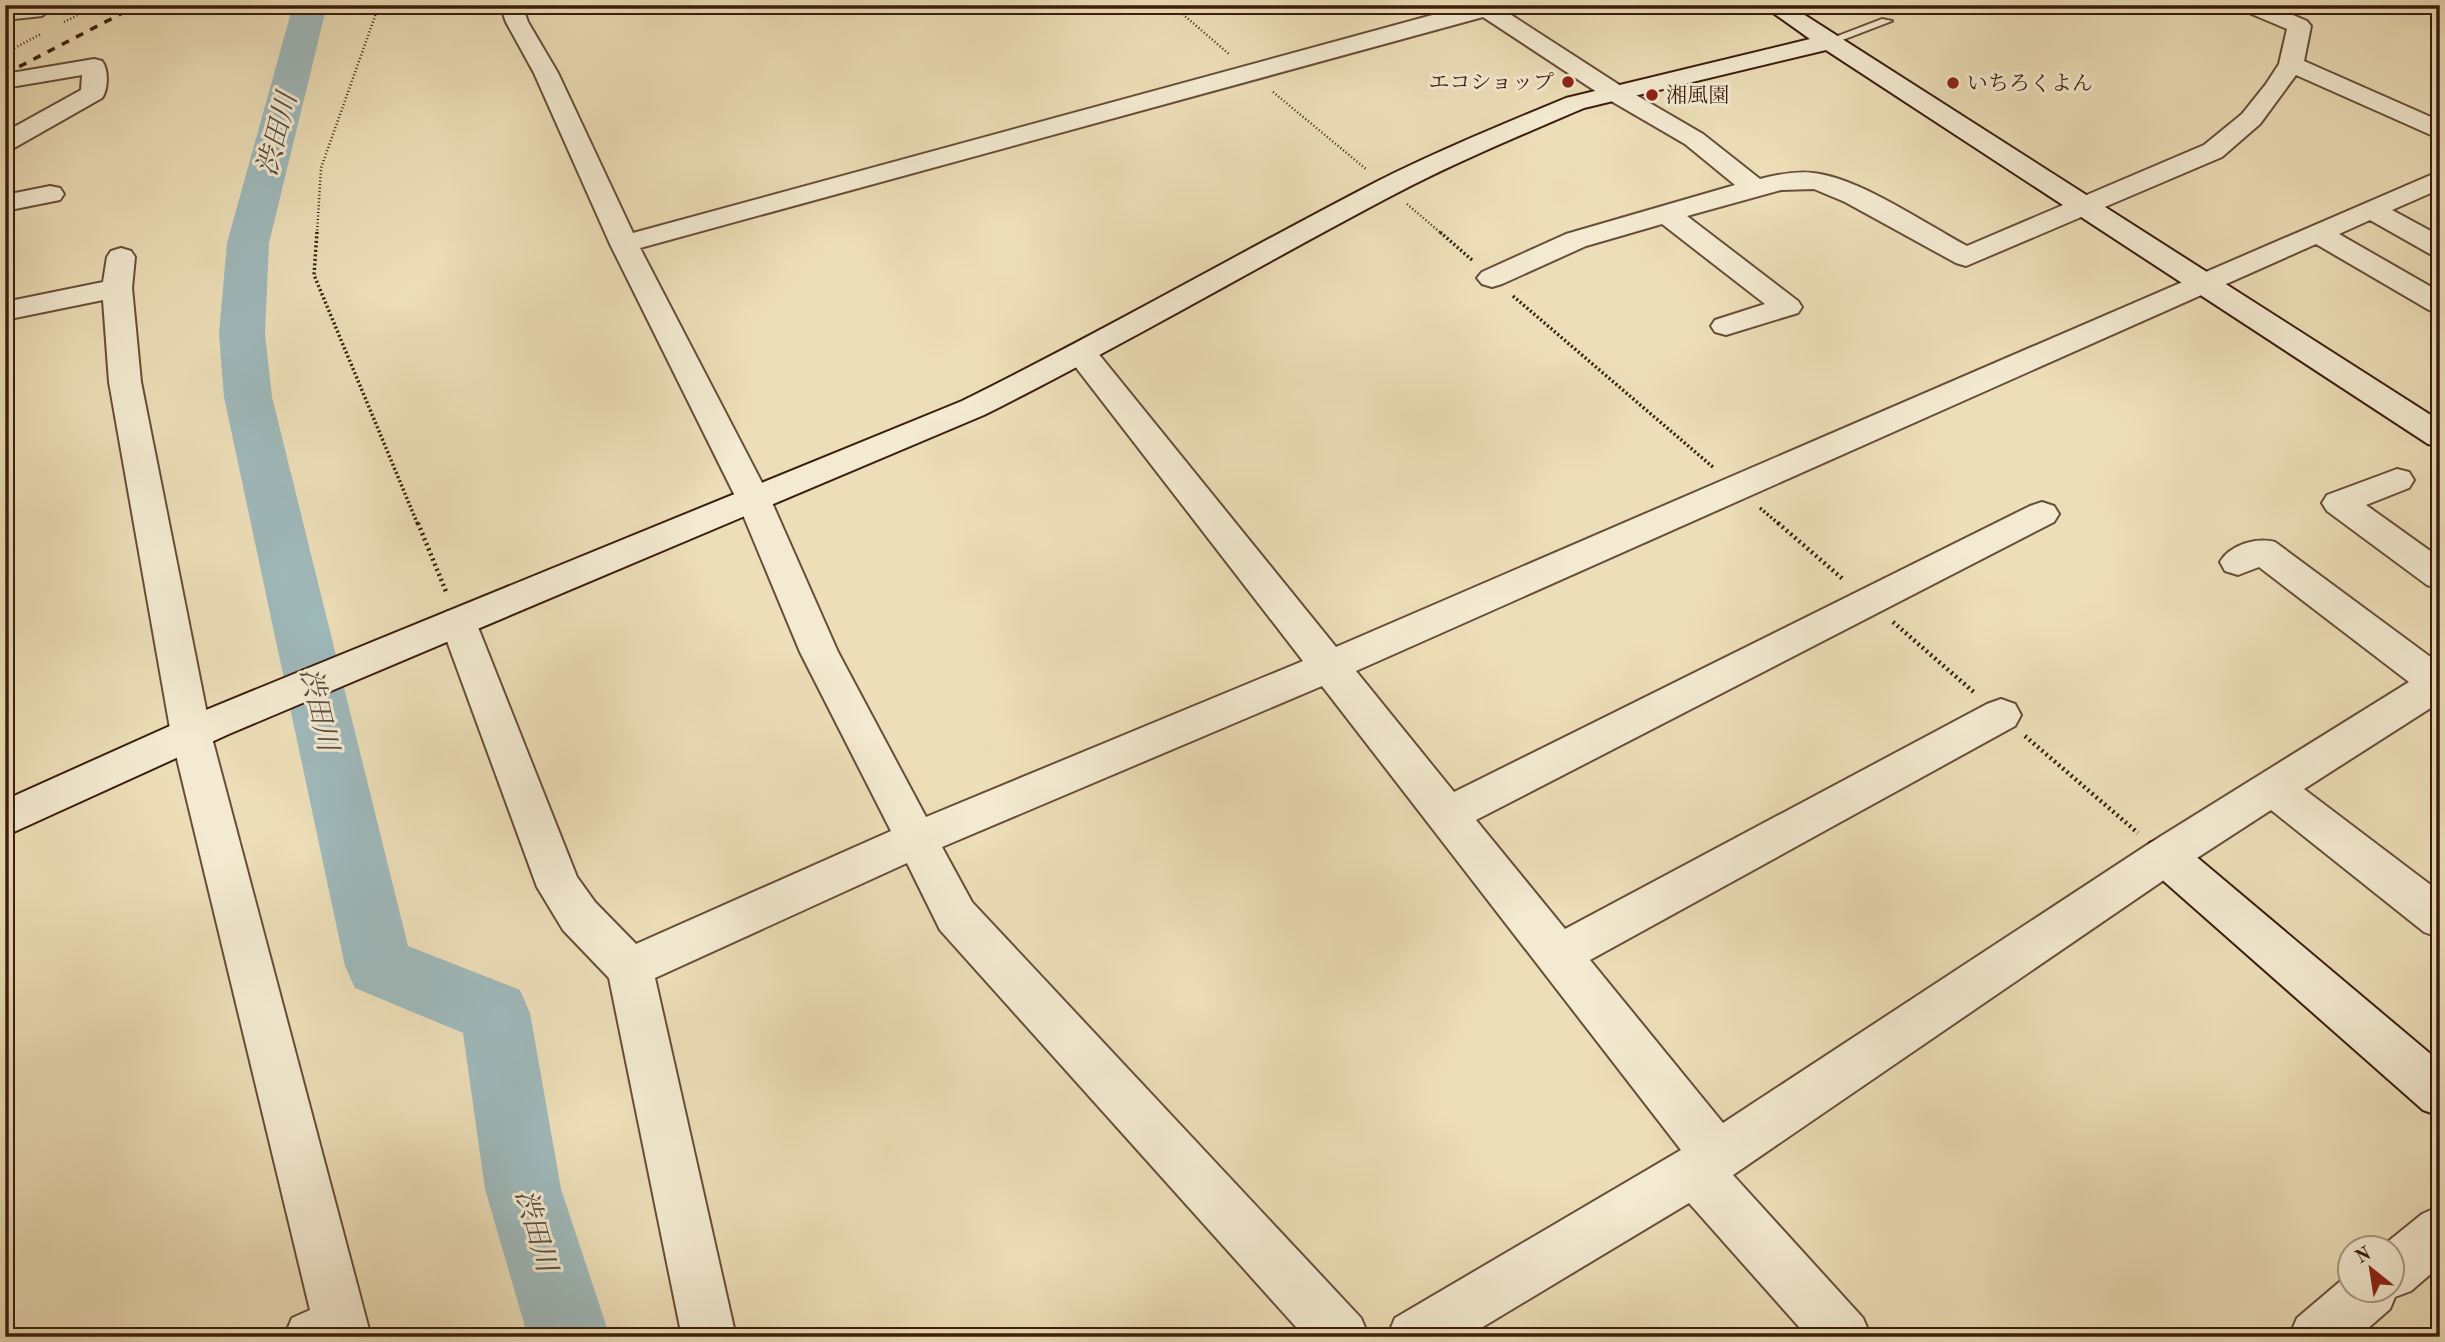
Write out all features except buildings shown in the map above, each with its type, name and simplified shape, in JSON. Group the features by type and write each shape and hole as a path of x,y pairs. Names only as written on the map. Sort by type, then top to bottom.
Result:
{"street":[{"path":"5,13 34,11 46,5"},
{"path":"511,5 517,22 546,73 624,244 753,498 820,652 915,840 957,916 1342,1337"},
{"path":"1773,5 2440,436"},
{"path":"1492,278 1576,240 1781,182 1817,181 1855,196 1966,257 2213,151 2251,119 2291,64 2299,26 2250,5"},
{"path":"624,244 1490,7 1615,93 1694,139 1755,188"},
{"path":"5,819 203,728 973,408 1082,354 1388,187 1539,118 1575,103 1828,42"},
{"path":"2291,64 2440,131"},
{"path":"5,81 94,66 93,93 5,143"},
{"path":"630,968 915,840 1329,666 2370,209 2433,188"},
{"path":"5,202 50,194"},
{"path":"2370,209 2440,248"},
{"path":"1667,214 1787,307 1726,326"},
{"path":"2317,233 2440,304"},
{"path":"5,311 119,273 125,382 203,728 332,1332"},
{"path":"1082,354 1558,955 1706,1163 1844,1337"},
{"path":"2397,480 2339,503 2440,576"},
{"path":"1447,815 2042,514"},
{"path":"1414,1337 1706,1163 2165,856 2439,682 2262,551 2238,562"},
{"path":"452,626 559,887 579,916 630,968 709,1337"},
{"path":"1558,955 2001,715"},
{"path":"2273,788 2440,918"},
{"path":"2165,856 2440,1093"},
{"path":"2406,1260 2440,1232"},
{"path":"2316,1337 2355,1304"}],"lane":[{"path":"1828,42 1886,20"}],"path":[{"path":"379,5 321,168 314,275 452,626"},
{"path":"1172,5 1388,187 2165,856"}],"waterway":[{"name":"渋田川","path":"310,5 248,243 242,334 248,397 379,966 495,1013 523,1189 569,1337"}],"railway":[{"path":"5,74 138,5"}],"place":[{"name":"エコショップ","path":"1568,82"},
{"name":"いちろくよん","path":"1953,83"},
{"name":"湘風園","path":"1652,95"}]}
